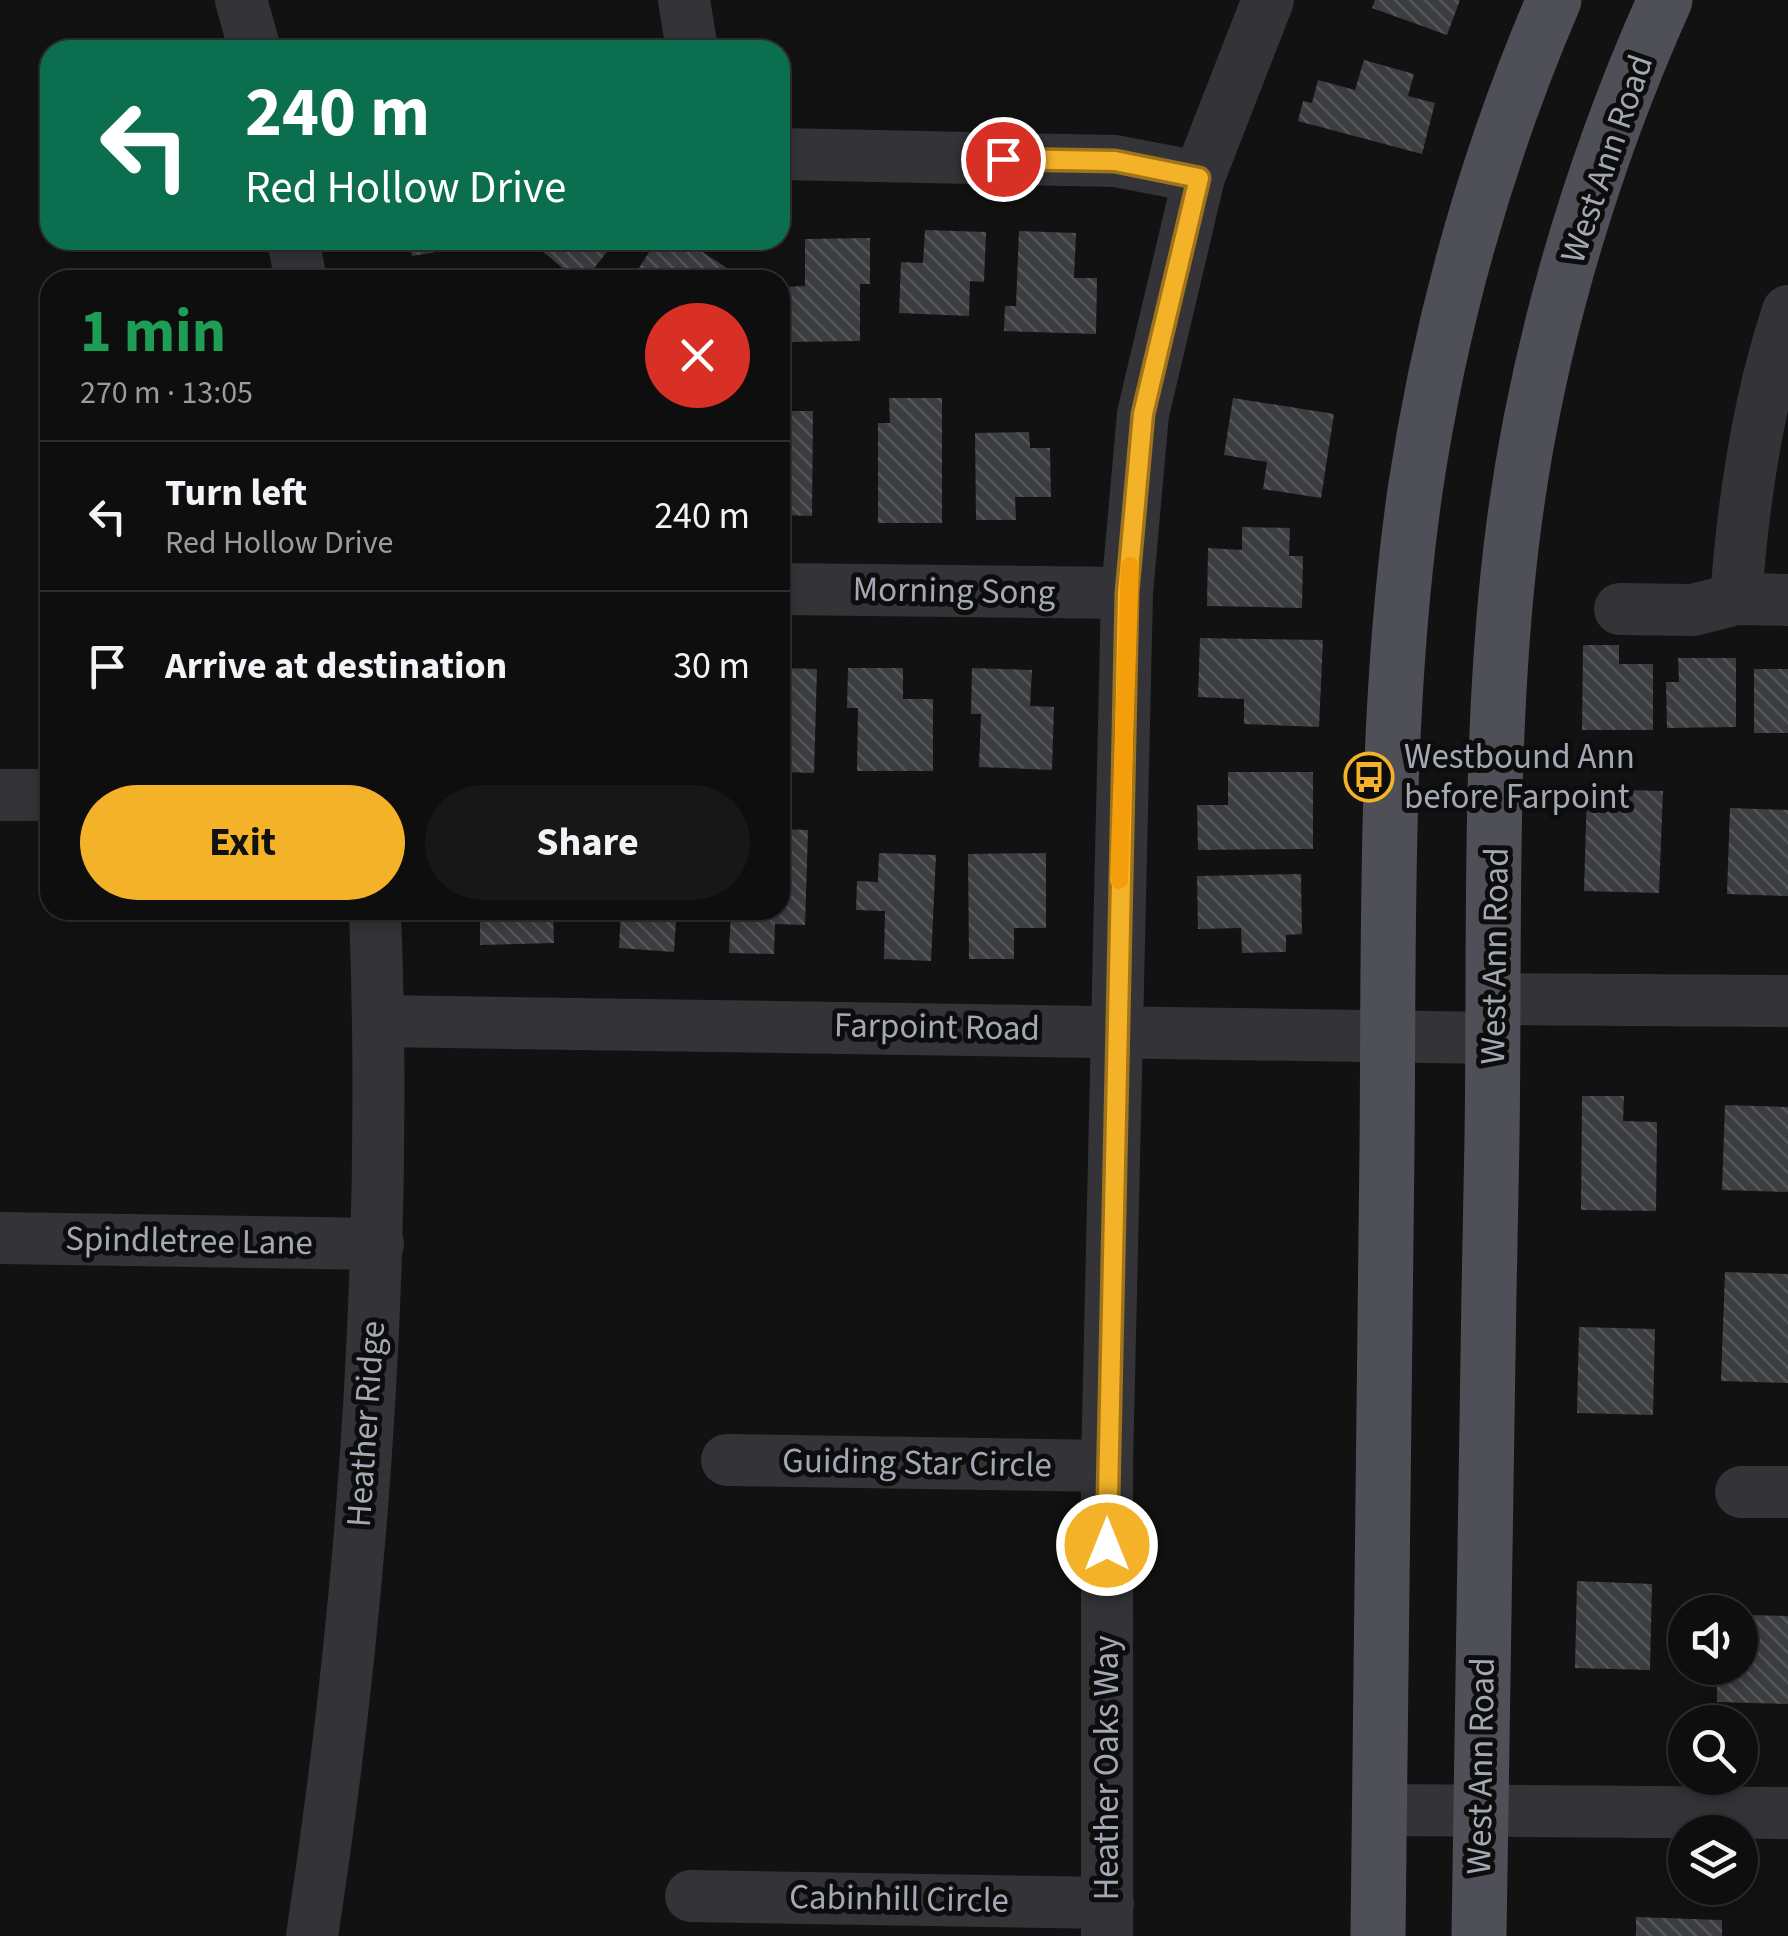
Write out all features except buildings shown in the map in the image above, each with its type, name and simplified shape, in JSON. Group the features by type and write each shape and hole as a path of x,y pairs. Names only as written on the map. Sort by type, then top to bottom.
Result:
{"main road":[{"path":"1378,1936 1388,1035 1398,688 1418,477 1466,251 1515,98 1554,0"},
{"name":"West Ann Road","path":"1478,1936 1503,628 1522,469 1582,219 1666,0"}],"street":[{"path":"240,0 251,40"},
{"path":"684,0 690,40"},
{"name":"Heather Oaks Way","path":"1107,1919 1107,1466 1127,593 1143,414 1199,178 1268,0"},
{"path":"790,154 1115,161 1199,178"},
{"path":"1736,599 1742,524 1758,424 1788,311"},
{"name":"Morning Song","path":"790,589 1127,593"},
{"path":"1620,608 1693,610 1736,599 1788,600"},
{"path":"0,795 40,796"},
{"name":"Heather Ridge","path":"312,1936 337,1766 366,1453 378,1244 380,1021 376,920"},
{"name":"Farpoint Road","path":"380,1021 1388,1035 1494,1018 1692,1002 1788,1001"},
{"name":"Spindletree Lane","path":"0,1238 378,1244"},
{"name":"Guiding Star Circle","path":"726,1460 1107,1466"},
{"path":"1379,1810 1788,1813"},
{"name":"Cabinhill Circle","path":"692,1896 1107,1919"}],"slow traffic":[{"path":"1119,880 1130,566"}],"place":[{"name":"Westbound Ann before Farpoint","path":"1369,777"}],"route":[{"path":"1003,159 1115,161 1199,178 1143,414 1127,593 1107,1545"}]}
